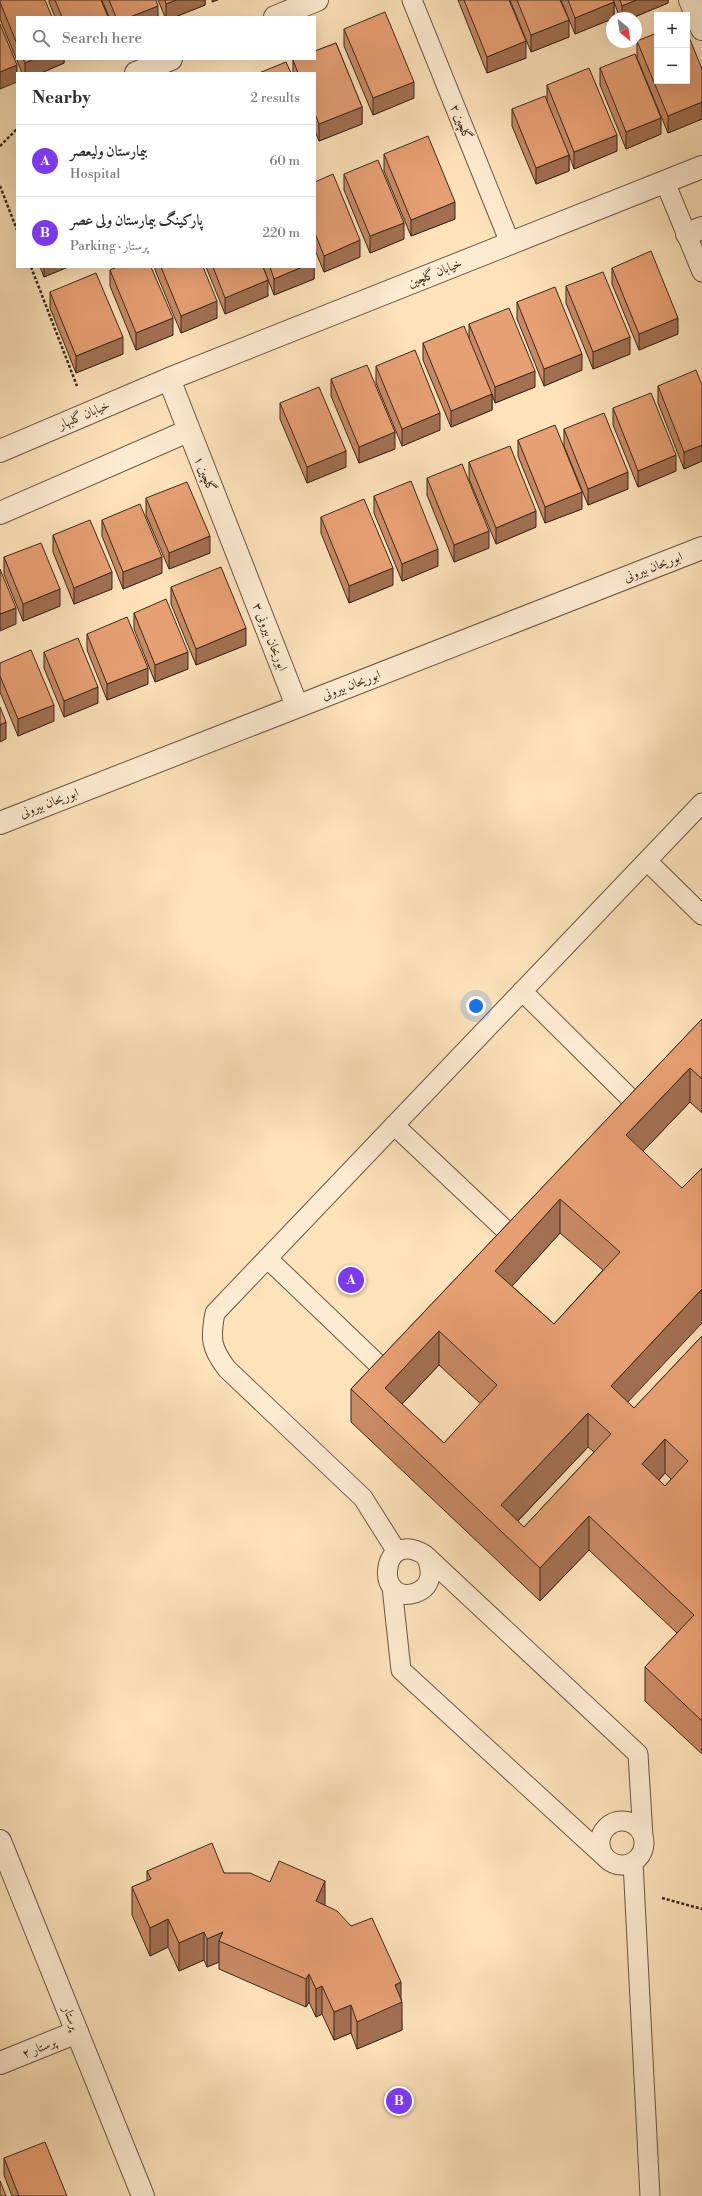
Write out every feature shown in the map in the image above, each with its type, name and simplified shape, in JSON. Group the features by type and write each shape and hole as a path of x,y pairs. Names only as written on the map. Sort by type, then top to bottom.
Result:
{"street":[{"path":"277,16 317,0"},
{"path":"690,0 702,29"},
{"path":"138,72 168,60"},
{"name":"خیابان گلچین","path":"169,379 702,167"},
{"name":"خیابان گلبهار","path":"0,451 169,379"},
{"name":"گلچین ۱","path":"169,379 243,568"},
{"path":"0,513 188,430"},
{"name":"ابوریحان بیرونی","path":"0,823 702,548"},
{"name":"ابوریحان بیرونی ۳","path":"243,568 297,706"},
{"name":"پرستار","path":"0,1841 143,2196"},
{"name":"پرستار ۲","path":"0,2063 77,2032"}],"lane":[{"name":"گلچین ۲","path":"412,0 510,244"},
{"path":"665,182 695,231 702,272"},
{"path":"397,1552 363,1498 227,1369 215,1352 212,1333 215,1313 702,803"},
{"path":"647,861 702,915"},
{"path":"522,991 636,1104"},
{"path":"394,1125 514,1238"},
{"path":"267,1258 384,1370"},
{"path":"407,1549 416,1550 425,1555 638,1754 644,1846 640,1855 634,1862 624,1865 614,1864 606,1858 401,1670 392,1587 387,1579 386,1569 389,1559 397,1552 407,1549"},
{"path":"392,1587 406,1594 420,1591 428,1584 431,1574 430,1564 425,1555"},
{"path":"606,1858 601,1850 600,1840 604,1831 611,1825 620,1821 630,1823 638,1828 643,1837"},
{"path":"634,1862 650,2196"}],"path":[{"path":"0,146 16,131"},
{"path":"0,186 16,227"},
{"path":"31,268 88,414"},
{"path":"635,1890 702,1909"}],"building":[{"path":"0,0 45,0 52,16 16,16 16,42"},
{"path":"55,0 101,0 108,16 62,16"},
{"path":"109,0 156,0 158,6 133,16 116,16"},
{"path":"165,0 176,0 166,4"},
{"path":"464,0 509,0 526,41 487,57"},
{"path":"517,0 560,0 569,20 531,35"},
{"path":"568,0 613,0 614,2 575,18"},
{"path":"620,0 636,0 622,6"},
{"path":"385,12 414,82 373,98 344,29"},
{"path":"0,24 17,65 0,72"},
{"path":"654,34 654,82 640,48 642,48 642,39"},
{"path":"690,39 702,69 702,102 668,116 655,84 690,84"},
{"path":"336,43 362,107 319,124 316,116 316,72 298,72 293,60 316,60 316,51"},
{"path":"635,54 661,118 626,132 600,68"},
{"path":"24,60 32,60 25,63"},
{"path":"286,62 291,72 261,72"},
{"path":"589,68 617,135 574,152 547,85"},
{"path":"545,96 569,155 536,168 512,109"},
{"path":"428,136 455,202 411,220 384,154"},
{"path":"378,160 404,223 370,236 344,174"},
{"path":"333,174 360,240 324,256 316,236 316,182"},
{"path":"651,251 678,318 639,334 612,268"},
{"path":"115,268 151,268 173,318 136,333 110,270"},
{"path":"161,268 203,268 217,301 181,316"},
{"path":"213,268 263,268 268,280 225,298"},
{"path":"270,268 300,268 274,279"},
{"path":"603,272 630,337 593,352 566,286"},
{"path":"96,273 123,337 76,356 50,292"},
{"path":"555,287 582,354 544,369 517,302"},
{"path":"509,308 535,371 495,387 469,324"},
{"path":"464,326 492,394 451,411 423,343"},
{"path":"415,350 440,413 402,429 376,366"},
{"path":"367,365 395,432 359,447 331,379"},
{"path":"696,370 702,385 702,445 684,452 658,386"},
{"path":"319,387 346,451 307,467 280,403"},
{"path":"651,393 676,455 638,471 613,408"},
{"path":"604,413 628,472 588,489 564,429"},
{"path":"555,425 582,492 545,507 518,440"},
{"path":"510,446 536,511 496,528 469,462"},
{"path":"462,464 489,531 454,545 427,478"},
{"path":"411,481 438,549 402,564 374,496"},
{"path":"187,482 210,536 169,553 146,498"},
{"path":"364,499 393,568 349,586 321,517"},
{"path":"140,504 162,557 123,572 102,520"},
{"path":"90,520 112,572 74,588 53,535"},
{"path":"41,543 60,589 23,604 4,557"},
{"path":"221,567 246,628 196,649 171,587"},
{"path":"0,569 16,608 0,614"},
{"path":"166,599 188,652 155,665 134,613"},
{"path":"127,617 148,668 107,684 87,634"},
{"path":"78,638 98,687 64,701 44,652"},
{"path":"31,650 54,705 18,719 0,676 0,663"},
{"path":"0,707 6,722 0,725"},
{"path":"702,1019 702,1079 690,1068 626,1135 682,1188 702,1168 702,1289 611,1386 634,1408 702,1336 702,1721 645,1667 694,1615 589,1516 540,1568 351,1389","holes":["560,1199 620,1252 554,1324 495,1271","439,1331 497,1385 444,1443 385,1388","588,1413 611,1434 524,1527 501,1505","665,1439 688,1461 665,1486 642,1464"]},
{"path":"212,1843 224,1873 250,1873 270,1882 279,1861 325,1881 316,1901 337,1911 351,1926 372,1918 401,1982 395,1985 402,2002 357,2022 351,2005 334,2012 322,1986 316,1989 309,1974 306,1979 219,1941 223,1932 207,1939 204,1932 179,1943 168,1919 150,1928 132,1887 151,1879 147,1871"},
{"path":"45,2142 67,2196 19,2196 4,2158"},
{"path":"0,2181 6,2196 0,2196"}],"place":[{"name":"بیمارستان ولیعصر","path":"351,1280"},
{"name":"پارکینگ بیمارستان ولی عصر","path":"399,2101"}]}
